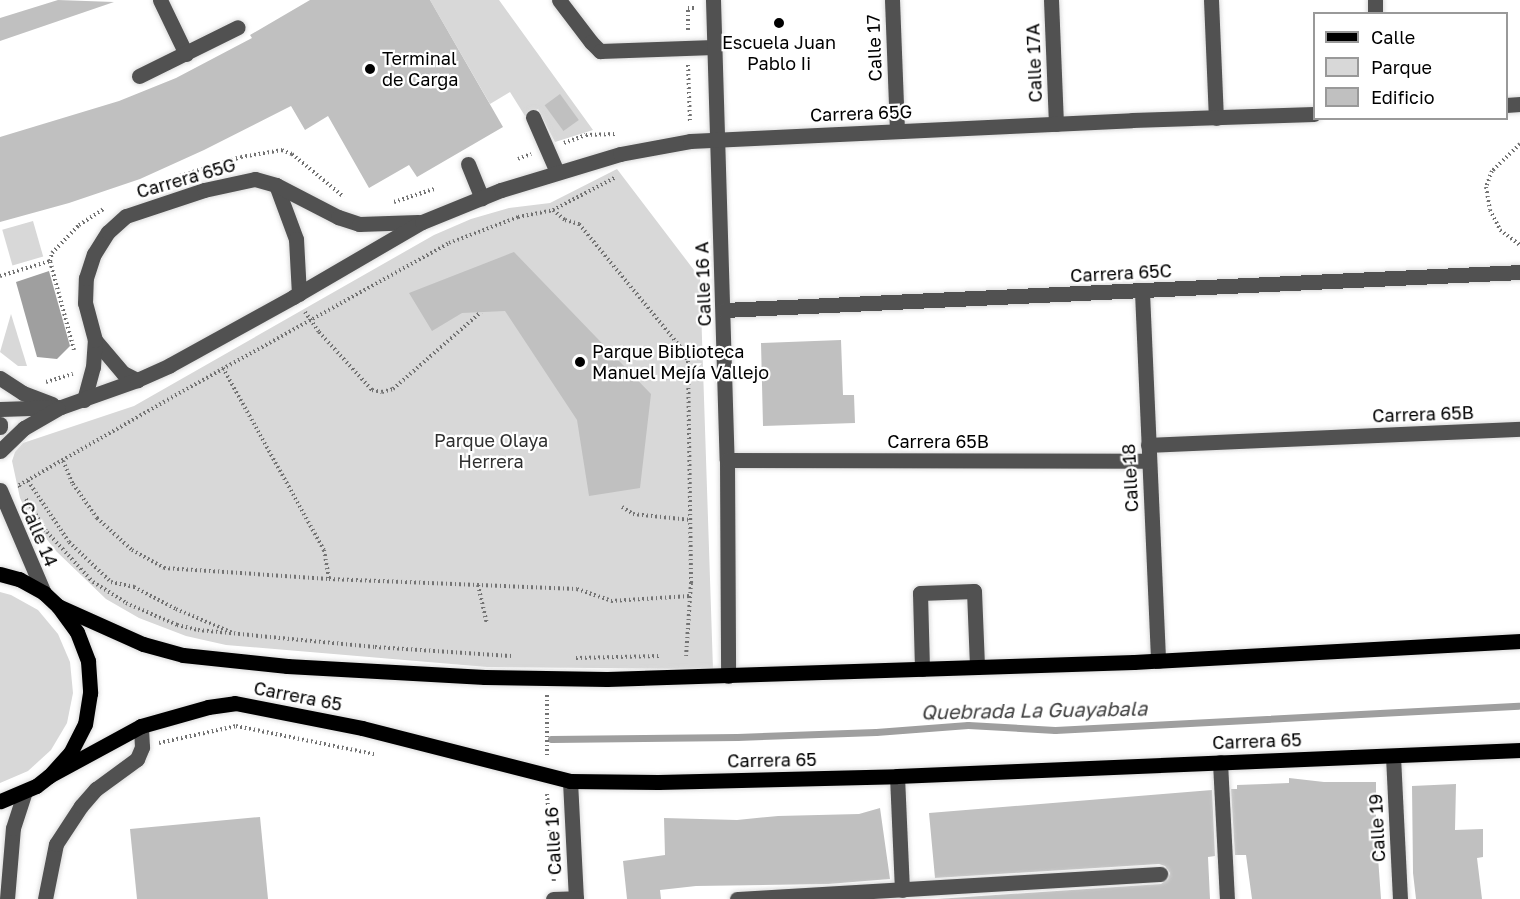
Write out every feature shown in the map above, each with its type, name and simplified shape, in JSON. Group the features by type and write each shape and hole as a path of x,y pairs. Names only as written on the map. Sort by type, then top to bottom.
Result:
{"main road":[{"path":"0,574 19,579 44,593 58,606 80,641 88,661 90,693 85,724 70,753 50,776 25,792 0,801"},
{"name":"Carrera 65","path":"58,606 143,644 183,655 287,666 485,677 608,679 729,676 1158,661 1520,641"},
{"name":"Carrera 65","path":"50,776 141,726 208,707 235,704 362,728 570,781 658,782 897,776 1520,750"}],"street":[{"path":"160,0 186,54"},
{"path":"558,0 600,51 714,47"},
{"name":"Calle 16 A","path":"713,0 728,460 729,676"},
{"name":"Calle 17","path":"892,0 897,131"},
{"name":"Calle 17A","path":"1051,0 1056,124"},
{"path":"1211,0 1216,118"},
{"path":"139,76 238,27"},
{"name":"Carrera 65G","path":"0,409 61,407 137,380 170,365 422,222 557,172 620,154 690,141 1313,114"},
{"path":"533,117 557,172"},
{"path":"468,164 482,198"},
{"name":"Carrera 65G","path":"84,400 93,367 95,340 85,303 86,278 94,254 112,227 139,211 204,190 255,179 276,185 338,217 359,224 422,222"},
{"path":"276,185 296,239 296,295"},
{"name":"Carrera 65C","path":"724,310 1142,292 1520,272"},
{"name":"Calle 18","path":"1142,292 1158,661"},
{"name":"Carrera 65G","path":"95,340 112,363 123,373 137,380"},
{"path":"0,378 23,393 61,407"},
{"path":"0,451 24,428 61,407"},
{"name":"Carrera 65B","path":"728,460 1149,453 1520,429"},
{"name":"Calle 14","path":"0,490 44,593"},
{"path":"922,669 920,593 974,591 977,667"},
{"path":"45,899 56,844 96,789 137,759 142,747 141,726"},
{"name":"Calle 19","path":"1393,756 1400,899"},
{"path":"1220,762 1227,899"},
{"path":"897,776 902,890"},
{"name":"Calle 16","path":"570,781 576,898"},
{"path":"7,899 14,828 25,792"},
{"path":"736,899 1160,874"},
{"path":"553,899 576,898"}],"path":[{"path":"688,8 690,141"},
{"path":"1520,144 1492,171 1486,187 1490,210 1500,230 1520,245"},
{"path":"282,150 292,153 349,202"},
{"path":"524,657 441,653 198,630 169,623 126,603 93,582 69,558 31,508 19,485 310,319 449,243 508,220 553,210 619,175"},
{"path":"390,203 434,189"},
{"path":"553,210 565,220 579,224 683,350 688,361 691,520 686,656"},
{"path":"0,276 50,261 76,357"},
{"path":"296,295 310,319 372,390 382,392 393,389 481,312"},
{"path":"223,368 324,550 329,579"},
{"path":"37,385 79,371"},
{"path":"63,461 73,484 97,518 120,540 150,562 177,570 578,589 611,601 690,596"},
{"path":"28,481 69,542 111,582 134,587 176,609 233,633"},
{"path":"622,507 633,514 691,520"},
{"path":"478,585 487,623"},
{"path":"675,656 697,655"},
{"path":"570,658 663,656"},
{"path":"142,747 236,726 374,754"}],"green space":[{"path":"430,0 499,0 593,130 555,142 538,109 525,116 510,92 490,104"},
{"name":"Parque Olaya Herrera","path":"617,169 700,278 713,669 487,667 226,645 186,636 139,618 106,599 56,551 28,515 20,498 12,461 15,452 23,443 134,406 434,235 471,219 509,208 550,203"},
{"path":"33,221 43,257 12,265 2,230"},
{"path":"11,314 27,366 18,366 0,352"},
{"path":"0,592 11,595 38,610 58,634 70,662 73,693 67,723 51,750 28,771 0,783"}],"shaded area":[{"path":"49,271 70,346 57,359 37,357 16,282"}],"building":[{"path":"58,0 114,2 0,41 0,18"},
{"path":"310,0 430,0 503,127 417,177 409,165 369,188 328,116 305,130 291,106 140,179 69,203 0,222 0,137 119,101 176,78 252,38 250,35"},
{"path":"560,94 579,120 563,131 545,105"},
{"name":"Parque Biblioteca Manuel Mejía Vallejo","path":"514,252 651,394 640,488 589,496 577,420 505,311 462,313 432,331 409,293"},
{"path":"841,340 843,395 854,395 855,423 763,426 761,343"},
{"path":"1289,778 1324,782 1376,782 1376,829 1381,899 1252,899 1246,855 1235,855 1231,789 1237,789 1237,785 1289,783"},
{"path":"1456,784 1455,830 1483,829 1483,857 1477,858 1482,899 1416,899 1413,873 1412,786"},
{"path":"1212,790 1215,856 1208,857 1210,899 937,899 1161,884 1168,879 1170,873 1165,866 1159,864 935,878 929,813"},
{"path":"880,808 890,879 828,884 696,886 660,890 661,899 627,899 623,861 665,855 664,818 737,820 778,816 859,814"},
{"path":"260,817 268,899 137,899 130,829"}],"waterway":[{"name":"Quebrada La Guayabala","path":"551,739 737,737 876,732 968,725 1055,730 1518,706"}],"place":[{"name":"Escuela Juan Pablo Ii","path":"779,23"},
{"name":"Terminal de Carga","path":"370,69"},
{"name":"Parque Biblioteca Manuel Mejía Vallejo","path":"580,362"}]}
